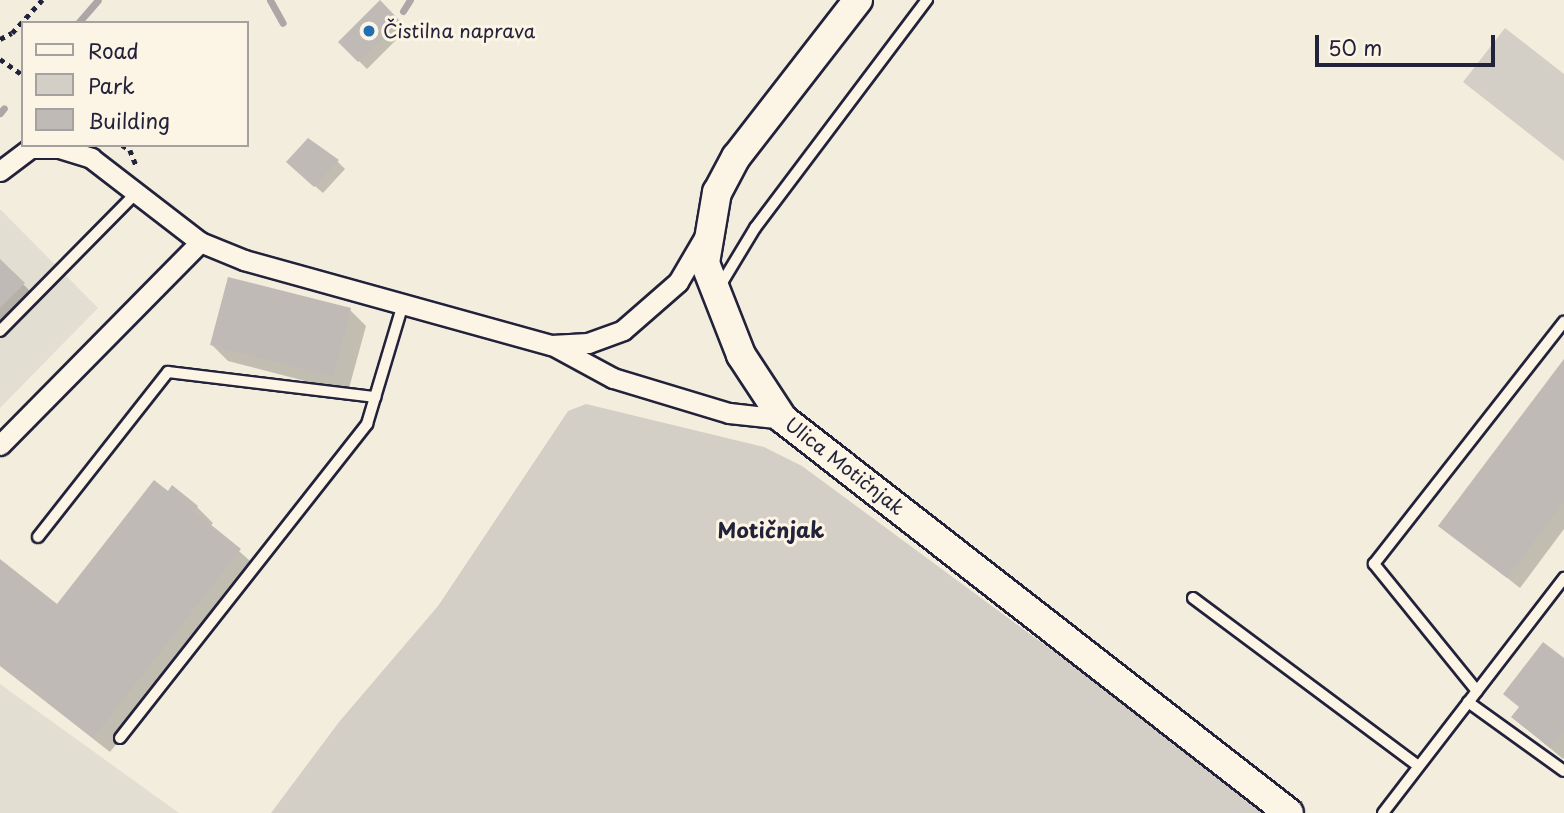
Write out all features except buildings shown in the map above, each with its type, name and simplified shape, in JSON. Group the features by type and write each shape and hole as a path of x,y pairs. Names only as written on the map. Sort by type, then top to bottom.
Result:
{"main road":[{"name":"Ulica Motičnjak","path":"858,0 736,157 717,192 708,231 705,263 714,296 741,355 783,419 1289,813"}],"street":[{"path":"0,170 31,148 60,148 91,158 139,191 200,242 301,278 551,345 613,378 729,413 783,419"},
{"path":"551,345 588,343 623,330 678,282 708,231"},
{"path":"0,445 200,242"}],"lane":[{"path":"714,296 755,228 927,0"},
{"path":"0,331 139,191"},
{"path":"120,737 367,424 404,304"},
{"path":"1477,691 1374,565 1564,322"},
{"path":"38,537 167,372 375,397"},
{"path":"1383,813 1564,578"},
{"path":"1193,598 1419,766"},
{"path":"1468,702 1564,771"}],"path":[{"path":"23,21 42,0"},
{"path":"0,39 12,33 21,23"},
{"path":"0,59 21,74"}],"shaded area":[{"path":"0,209 98,308 0,408"},
{"path":"0,684 79,741 179,813 0,813"}],"green space":[{"path":"1505,28 1564,74 1564,161 1463,82"},
{"path":"586,404 764,447 802,466 1273,813 271,813 339,722 438,606 568,411"}],"waterway":[{"path":"80,21 98,0"},
{"path":"270,0 283,23"},
{"path":"403,11 410,0"},
{"path":"0,113 4,108"}],"place":[{"name":"Čistilna naprava","path":"369,31"}],"district":[{"name":"Motičnjak","path":"771,529"}]}
